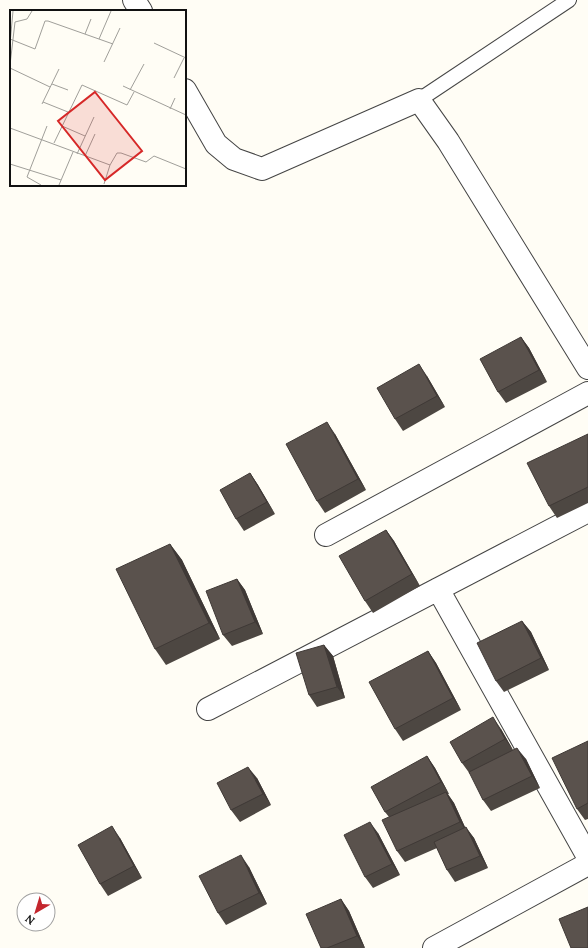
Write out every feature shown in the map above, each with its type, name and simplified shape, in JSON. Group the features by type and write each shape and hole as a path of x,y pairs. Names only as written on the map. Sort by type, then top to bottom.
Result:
{"street":[{"path":"134,0 140,10"},
{"path":"186,92 216,144 234,159 262,168 419,100 448,141 588,368"},
{"path":"326,535 588,393"},
{"path":"208,709 588,511"},
{"path":"438,589 588,857"},
{"path":"434,948 588,864"}],"lane":[{"path":"419,100 569,0"}],"building":[{"path":"521,337 539,370 498,392 480,359"},
{"path":"419,364 437,396 395,419 377,388"},
{"path":"327,422 358,479 317,501 286,444"},
{"path":"588,434 588,487 549,506 527,463"},
{"path":"250,473 267,502 236,519 220,490"},
{"path":"386,530 412,574 365,601 339,556"},
{"path":"170,544 209,623 155,649 116,569"},
{"path":"237,579 255,622 223,635 206,591"},
{"path":"522,621 541,658 496,681 477,643"},
{"path":"324,645 337,687 309,695 296,653"},
{"path":"428,651 453,698 395,729 369,682"},
{"path":"493,717 505,739 462,763 450,742"},
{"path":"588,741 588,803 577,809 552,758"},
{"path":"517,748 532,776 483,800 469,772"},
{"path":"427,756 441,782 385,812 371,787"},
{"path":"248,767 263,794 231,810 217,783"},
{"path":"446,792 460,822 397,851 382,820"},
{"path":"370,822 392,864 365,877 344,835"},
{"path":"112,826 134,866 100,884 78,845"},
{"path":"466,827 480,856 447,870 434,842"},
{"path":"241,855 259,893 218,913 199,876"},
{"path":"341,899 357,936 327,948 321,948 306,914"},
{"path":"588,907 588,948 571,948 559,919"}]}
